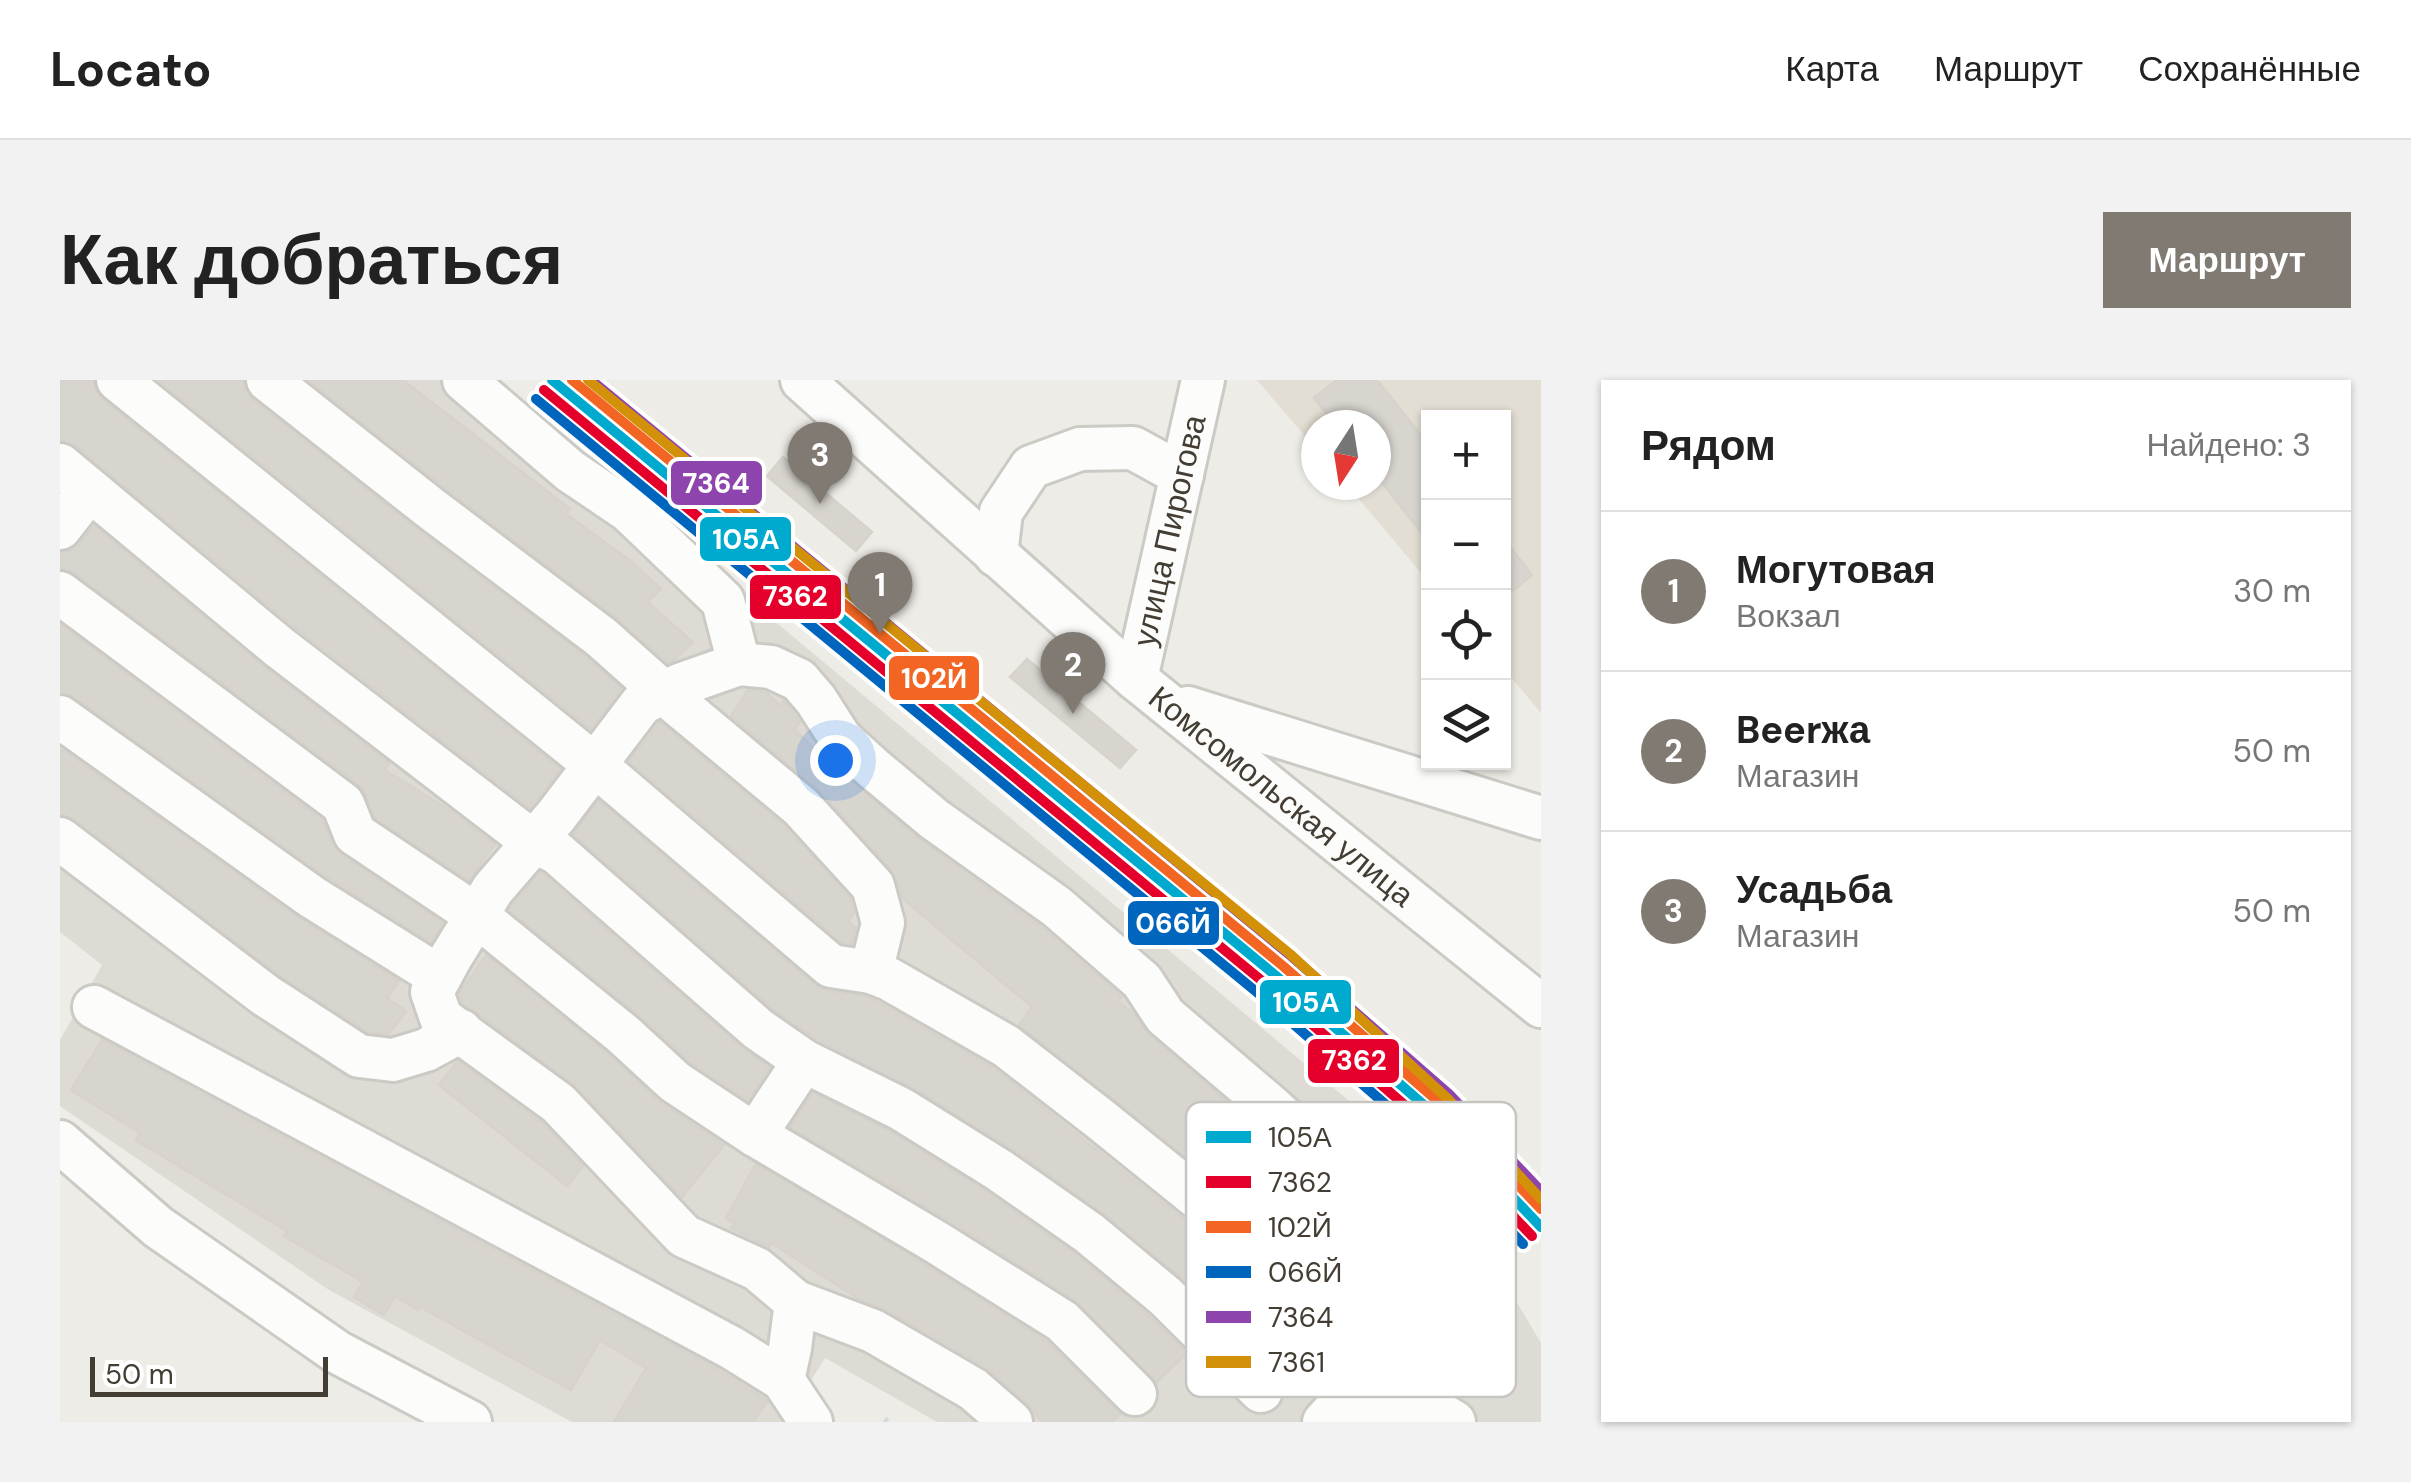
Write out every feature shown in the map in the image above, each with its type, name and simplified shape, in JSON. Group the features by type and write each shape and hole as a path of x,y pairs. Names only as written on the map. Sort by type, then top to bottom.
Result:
{"street":[{"path":"118,380 595,765 831,966 889,979 1006,1046 1186,1188"},
{"path":"268,380 601,636 801,807 872,886 883,923 871,972"},
{"path":"464,380 570,470 629,511 722,601 739,664"},
{"name":"Комсомольская улица","path":"802,380 1150,689 1541,1006"},
{"name":"улица Пирогова","path":"1150,689 1182,475 1203,380"},
{"path":"996,555 1001,512 1031,466 1080,449 1133,448 1182,475"},
{"path":"60,528 74,478 279,647 534,842 556,852 758,1028 804,1061 902,1109 999,1170 1089,1233 1186,1317"},
{"path":"60,592 343,804 356,834 476,916 624,1035 675,1082 755,1135 1062,1321 1134,1394"},
{"path":"1011,1422 974,1390 873,1331 796,1302 757,1269 684,1236 558,1103 442,1018 432,992 493,889 642,703 739,664 771,667 799,680 841,739 934,818 1071,919 1142,981 1164,1016 1266,1102"},
{"path":"1150,689 1541,818"},
{"path":"60,716 312,897 440,977"},
{"path":"60,840 266,995 359,1056 393,1060 426,1050 460,1032"},
{"path":"94,1006 732,1348 782,1380 811,1422"},
{"path":"755,1135 804,1061"},
{"path":"60,1142 158,1227 337,1352 470,1422"},
{"path":"782,1380 796,1302"},
{"path":"1324,1422 1336,1409 1430,1408 1454,1422"}],"shaded area":[{"path":"60,380 478,380 657,523 1351,1102 1186,1102 1186,1397 1516,1397 1516,1301 1541,1343 1541,1422 937,1422 825,1358 785,1422 572,1422 329,1290 60,1106 60,1040 102,965 60,932"},
{"path":"1257,380 1541,380 1541,713 1511,677 1511,410 1421,410 1421,573 1360,500 1391,500 1391,410 1301,410 1301,431"}],"building":[{"path":"60,380 94,380 102,399 560,769 530,808 295,627 76,446 60,441"},
{"path":"158,380 244,380 245,390 253,400 585,656 622,689 591,729"},
{"path":"308,380 403,380 570,509 566,514 632,562 661,589 647,602 693,642 668,663 616,617"},
{"path":"1337,380 1377,380 1421,435 1421,532 1391,494 1391,410 1324,410 1314,398"},
{"path":"783,457 872,532 856,551 767,476"},
{"path":"94,526 263,666 389,763 385,770 495,844 469,880 375,818 358,784 75,573 60,568 60,552 70,551"},
{"path":"1511,548 1532,575 1511,592"},
{"path":"60,624 322,820 341,855 443,923 431,942 326,876 75,697 60,692"},
{"path":"1027,659 1136,750 1120,768 1010,677"},
{"path":"748,690 767,693 780,706 784,701 800,722 794,729 814,749 918,838 1041,927 1122,997 1118,1001 1134,1014 1149,1035 1227,1102 1186,1102 1186,1157 1019,1025 1032,1007 903,899 891,869 819,790 731,716"},
{"path":"660,722 784,825 850,898 854,913 848,922 856,927 852,944 842,942 629,761"},
{"path":"60,748 297,917 399,981 387,998 406,1011 389,1034 368,1032 279,975 75,819 60,814"},
{"path":"599,801 815,985 878,1002 992,1067 1186,1221 1186,1282 1103,1213 1013,1149 914,1088 817,1039 773,1009 573,834"},
{"path":"540,872 770,1068 748,1100 690,1062 640,1016 509,910"},
{"path":"486,955 608,1054 658,1101 724,1145 682,1197 576,1086 462,1002 459,994"},
{"path":"102,1040 719,1370 767,1401 753,1422 614,1422 646,1368 600,1340 571,1390 395,1296 384,1315 354,1297 363,1282 136,1140 140,1133 71,1090"},
{"path":"458,1061 541,1122 583,1166 567,1186 439,1085"},
{"path":"813,1093 889,1131 1074,1253 1148,1315 1186,1354 1156,1383 1075,1300 949,1220 790,1127"},
{"path":"756,1164 1046,1341 1121,1414 1112,1422 1042,1422 1027,1403 986,1367 885,1309 861,1300 771,1243 769,1247 731,1228 735,1224 726,1218"}],"transit line":[{"name":"105А","path":"552,380 1275,975 1420,1102"},
{"name":"102Й","path":"572,380 1283,966 1439,1102"},
{"name":"7361","path":"588,380 1290,954 1451,1102"},
{"name":"7364","path":"591,380 1291,956 1457,1102"},
{"name":"7362","path":"544,390 1267,985 1401,1102"},
{"name":"066Й","path":"536,399 1259,994 1383,1102"},
{"name":"7364","path":"1516,1165 1541,1191"},
{"name":"7361","path":"1516,1172 1541,1199"},
{"name":"102Й","path":"1516,1183 1541,1209"},
{"name":"105А","path":"1516,1201 1541,1227"},
{"name":"7362","path":"1516,1219 1532,1236"},
{"name":"066Й","path":"1516,1237 1523,1244"}],"place":[{"name":"Усадьба","path":"820,504"},
{"name":"Могутовая","path":"880,634"},
{"name":"Beerжа","path":"1073,714"}]}
